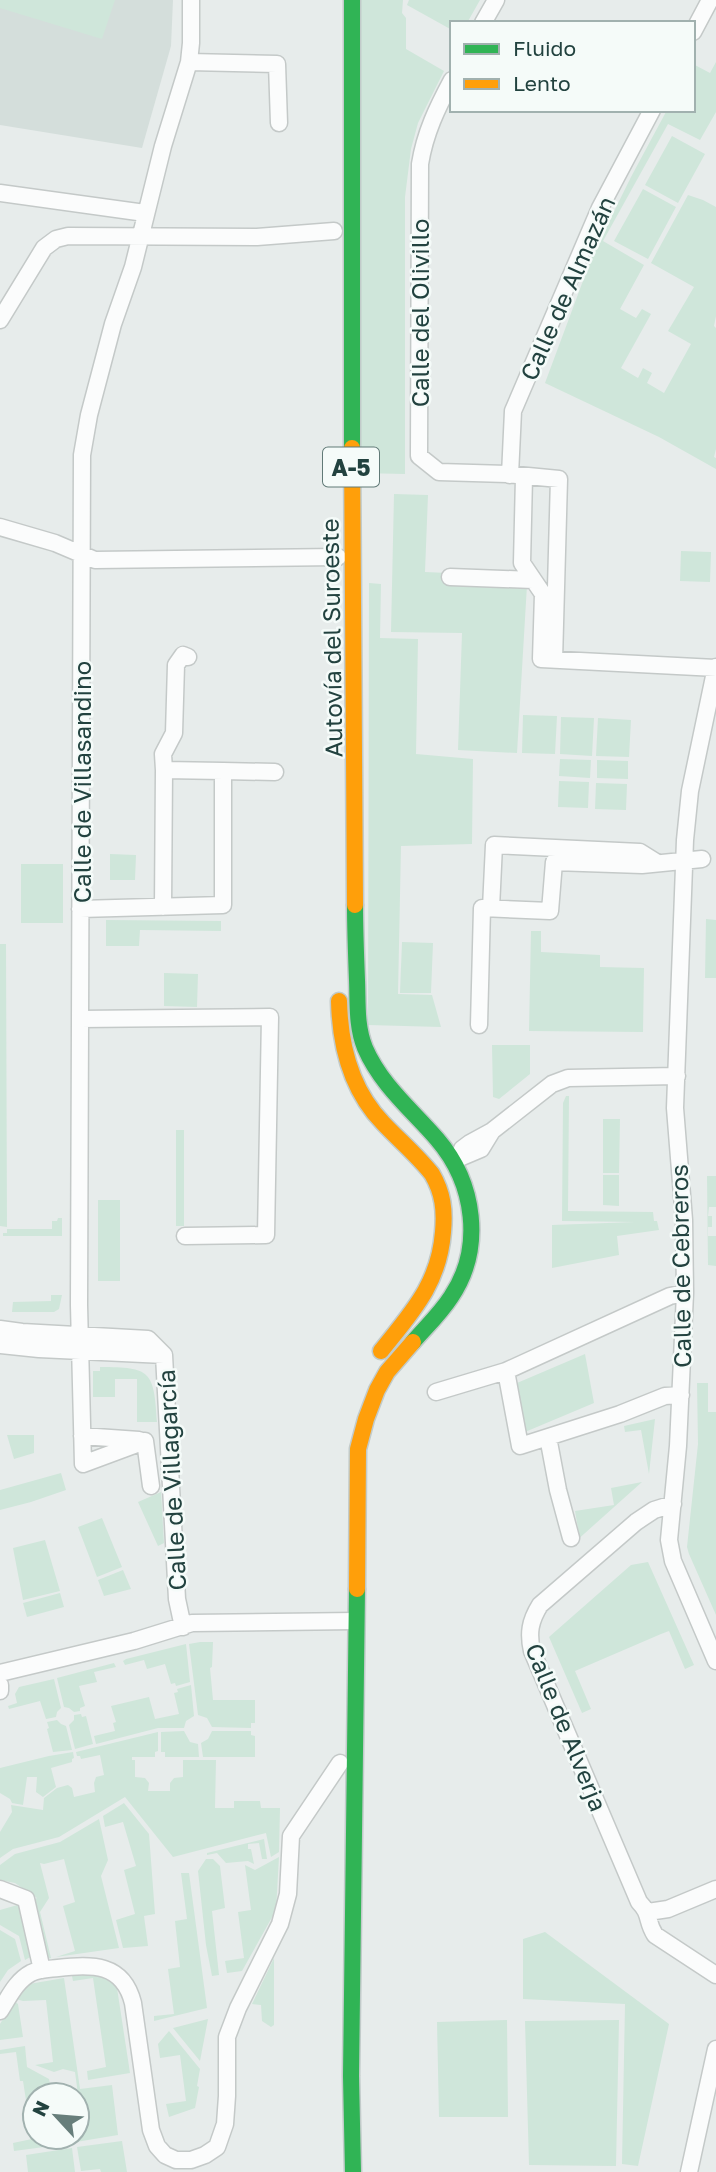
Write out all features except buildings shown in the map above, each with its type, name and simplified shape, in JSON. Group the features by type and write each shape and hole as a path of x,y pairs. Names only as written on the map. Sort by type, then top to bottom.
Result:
{"highway":[{"name":"Autovía del Suroeste","path":"349,1621 358,1449 367,1414 378,1387 390,1368 434,1321 455,1292 471,1244 470,1204 456,1159 380,1077 358,1024 351,439 352,0"},
{"name":"Autovía del Suroeste","path":"336,349 339,883"},
{"path":"339,987 342,1045 358,1087 373,1111 432,1174 443,1197 444,1222 437,1270 426,1292 370,1367"},
{"path":"342,1456 344,1436"},
{"path":"341,1595 349,1621 355,1855 351,2076 353,2172"},
{"path":"339,2172 340,1763 349,1621"}],"street":[{"name":"Calle de Villasandino","path":"145,1441 83,1464 80,1334 82,455 89,415 113,324 133,267 163,146 189,62 191,0"},
{"path":"484,21 496,0"},
{"path":"695,28 710,0"},
{"path":"189,62 277,64 279,122"},
{"name":"Calle del Olivillo","path":"450,84 429,125 419,164 419,456 439,472 517,476"},
{"name":"Calle de Almazán","path":"517,476 513,411 600,208 651,112"},
{"path":"0,193 145,213"},
{"path":"0,320 44,248 56,239 68,236 286,236 334,231"},
{"path":"517,476 559,479 554,660 541,659 543,594 522,562 517,476"},
{"path":"0,527 55,543 95,560 338,557"},
{"path":"450,577 533,580"},
{"path":"163,907 163,754 174,733 176,665 183,655 188,657"},
{"name":"Calle de Cebreros","path":"554,660 716,668 690,791 684,860 675,1108 684,1220 685,1293 678,1446 669,1540 673,1561 716,1661"},
{"path":"164,770 275,772"},
{"path":"80,909 223,905 223,771"},
{"path":"491,908 495,845 640,852 656,863"},
{"path":"479,1025 482,908 550,911 554,862 642,865 702,859"},
{"path":"80,1018 270,1017 266,1235 185,1236"},
{"path":"432,1174 456,1159 462,1149 492,1131 552,1084 568,1078 677,1076"},
{"path":"436,1392 506,1371 670,1296 685,1293"},
{"path":"0,1329 80,1334"},
{"path":"0,1337 22,1332"},
{"name":"Calle de Villagarcía","path":"80,1334 148,1339 164,1356 177,1599 183,1627"},
{"path":"0,1345 164,1356"},
{"path":"506,1371 520,1446 620,1414 665,1396 681,1395"},
{"path":"82,1436 145,1441 151,1486"},
{"path":"548,1437 571,1538"},
{"name":"Calle de Alverja","path":"673,1504 654,1510 636,1522 540,1605 533,1616 528,1634 532,1651 639,1902 648,1912 649,1926 655,1935 716,1975"},
{"name":"Calle de Villagarcía","path":"0,1673 134,1641 192,1623 349,1621"},
{"path":"0,1685 0,1691"},
{"path":"0,2011 19,1982 33,1972 87,1964 117,1974 126,1984 133,2003 151,2130 156,2146 165,2155 176,2160 191,2160 217,2147 225,2124 227,2037 238,2008 280,1924 288,1894 291,1836 340,1763"},
{"path":"0,1888 26,1899 42,1970"},
{"path":"648,1912 668,1909 716,1889"},
{"path":"689,2172 713,2075 716,2049"}],"shaded area":[{"path":"0,0 173,0 171,46 142,148 0,125"}],"green space":[{"path":"0,0 115,0 102,39 0,8"},
{"path":"361,0 403,0 406,49 444,71 418,123 411,149 405,197 405,474 359,473"},
{"path":"409,0 480,0 468,21 450,21 450,29 407,5"},
{"path":"716,62 716,112 700,140 668,124 603,241 644,265 620,309 636,318 642,309 651,314 621,368 638,378 643,368 652,373 647,383 664,393 691,344 668,331 694,287 651,263 688,195 716,207 716,469 659,437 545,383 593,254 631,177 666,112 695,112 695,65 710,73"},
{"path":"672,136 705,154 678,203 645,185"},
{"path":"643,189 676,207 648,259 614,241"},
{"path":"394,494 428,495 425,572 527,585 517,753 458,750 462,633 391,632"},
{"path":"681,551 711,552 710,582 680,581"},
{"path":"369,583 381,584 380,638 418,639 416,754 473,759 472,844 401,846 398,994 432,995 441,1027 368,1025"},
{"path":"523,715 557,716 555,754 522,753"},
{"path":"561,717 594,718 592,756 560,754"},
{"path":"598,718 631,720 629,757 596,756"},
{"path":"560,759 591,760 590,778 559,776"},
{"path":"597,760 628,761 628,779 597,778"},
{"path":"559,781 589,782 588,808 558,807"},
{"path":"596,783 627,784 626,810 595,809"},
{"path":"110,854 136,855 135,880 110,880"},
{"path":"21,864 63,864 63,923 21,923"},
{"path":"706,919 716,920 716,978 705,978"},
{"path":"106,920 221,921 221,931 140,930 139,946 106,946"},
{"path":"531,931 541,931 541,952 600,955 600,967 644,968 643,1032 529,1031"},
{"path":"402,942 433,943 431,993 400,993"},
{"path":"0,944 6,944 7,1227 0,1226"},
{"path":"164,973 198,974 197,1007 164,1006"},
{"path":"492,1045 530,1045 530,1074 499,1099 493,1097"},
{"path":"566,1096 569,1096 568,1211 653,1212 659,1230 617,1236 619,1255 552,1268 552,1225 635,1222 562,1221 563,1103"},
{"path":"603,1119 620,1119 619,1173 603,1173"},
{"path":"176,1130 184,1130 184,1226 176,1226"},
{"path":"603,1175 619,1175 619,1206 603,1205"},
{"path":"707,1176 716,1176 716,1207 709,1207 708,1216 712,1216 712,1227 708,1227 708,1236 716,1236 716,1266 708,1265"},
{"path":"98,1200 120,1200 120,1281 98,1281"},
{"path":"62,1218 62,1236 3,1236 7,1229 52,1229 52,1221 57,1221"},
{"path":"51,1295 62,1295 59,1309 54,1312 12,1312 13,1302 51,1301"},
{"path":"585,1354 594,1403 525,1432 517,1383"},
{"path":"100,1367 130,1368 146,1375 154,1392 157,1422 137,1422 137,1379 115,1379 115,1397 93,1397 93,1371 100,1371"},
{"path":"697,1383 708,1383 708,1412 716,1412 716,1615 687,1547 698,1444"},
{"path":"655,1419 649,1474 641,1430 625,1432 624,1426"},
{"path":"7,1435 34,1435 34,1453 14,1459"},
{"path":"61,1473 66,1490 0,1510 0,1490"},
{"path":"642,1482 575,1542 579,1534 575,1511 614,1505 611,1488"},
{"path":"161,1492 164,1543 158,1546 138,1502"},
{"path":"102,1518 122,1567 97,1577 78,1527"},
{"path":"45,1540 60,1591 23,1600 13,1548"},
{"path":"648,1562 694,1665 685,1669 669,1631 661,1634 575,1671 591,1709 582,1713 549,1637 631,1565"},
{"path":"123,1570 131,1589 104,1596 98,1580"},
{"path":"60,1593 64,1607 27,1617 23,1603"},
{"path":"213,1642 210,1668 213,1700 255,1700 255,1723 251,1723 251,1728 212,1727 207,1718 198,1715 189,1644"},
{"path":"186,1644 190,1682 176,1686 175,1683 171,1684 165,1664 147,1669 144,1660 125,1665 123,1661 126,1659"},
{"path":"114,1663 116,1667 94,1672 97,1682 79,1686 85,1706 80,1708 80,1711 74,1712 64,1707 57,1678"},
{"path":"54,1679 61,1708 56,1717 46,1719 40,1701 9,1709 8,1706 17,1703 15,1694 19,1687"},
{"path":"191,1685 194,1716 186,1721 184,1728 158,1728 96,1744 94,1736 115,1731 113,1723 116,1722 111,1706 149,1697 155,1719 179,1714 174,1693 178,1692 177,1689"},
{"path":"81,1714 82,1717 86,1716 93,1744 75,1749 69,1725 74,1720 74,1715"},
{"path":"57,1720 66,1726 72,1750 53,1752 47,1722"},
{"path":"184,1731 190,1742 198,1744 199,1757 165,1757 165,1752 161,1752 161,1732"},
{"path":"212,1731 251,1731 251,1735 255,1736 255,1757 203,1757 201,1743 208,1739"},
{"path":"158,1732 158,1751 155,1752 155,1757 132,1757 132,1760 135,1760 135,1777 145,1778 149,1783 148,1791 170,1791 170,1783 174,1778 183,1777 183,1760 216,1760 215,1808 234,1808 234,1801 260,1801 261,1808 280,1808 279,1852 271,1857 266,1833 173,1857 125,1797 59,1837 13,1849 0,1858 0,1832 12,1812 11,1805 43,1810 44,1798 57,1788 68,1785 72,1788 74,1797 95,1792 96,1777 104,1775 100,1755 81,1759 76,1752"},
{"path":"73,1752 72,1762 51,1768 56,1787 43,1797 36,1792 37,1777 27,1777 23,1805 12,1803 0,1793 0,1768"},
{"path":"124,1803 149,1834 155,1914 144,1916 148,1946 123,1948 116,1920 135,1914 124,1870 136,1866 123,1822 105,1827 103,1816"},
{"path":"99,1819 108,1860 101,1876 119,1948 56,1957 75,1951 63,1906 75,1902 64,1859 40,1863 49,1898 40,1912 51,1958 45,1959 32,1901 37,1898 15,1883 0,1880 0,1865 15,1854 60,1842"},
{"path":"264,1839 267,1859 262,1859 259,1843 248,1844 254,1864 248,1861 226,1863 217,1853 207,1855 207,1853"},
{"path":"279,1857 276,1910 242,1971 227,1973 225,1961 244,1958 238,1912 251,1910 245,1865 255,1870"},
{"path":"206,1859 213,1859 220,1866 225,1908 212,1911 219,1975 212,1976 198,1871"},
{"path":"181,1873 189,1873 207,2008 154,2021 154,2016 174,2014 168,1969 180,1967 175,1921 187,1919"},
{"path":"21,1904 34,1955 25,1960 19,1936 0,1925 0,1910"},
{"path":"0,1930 15,1939 21,1961 8,1970 0,1982"},
{"path":"545,1932 669,2024 638,2166 622,2164 625,2004 523,1999 523,1939"},
{"path":"274,1958 274,2025 271,2027 262,2021 261,2005 252,2004"},
{"path":"93,1974 110,1979 117,1988 130,2073 88,2080 87,2071 106,2067 93,1978 73,1981 72,1976"},
{"path":"64,1978 79,2081 76,2081 75,2072 63,2069 54,2072 35,2065 53,2062 46,2000 16,1999 29,1984"},
{"path":"14,2001 18,2004 23,2037 0,2040 0,2024"},
{"path":"208,2019 200,2061 173,2028"},
{"path":"507,2020 508,2117 439,2117 437,2022"},
{"path":"619,2020 616,2166 529,2165 525,2021"},
{"path":"169,2031 200,2069 195,2108 169,2117 166,2104 186,2101 180,2055 160,2058 158,2044"},
{"path":"25,2046 27,2067 49,2081 20,2081 16,2052 0,2054 0,2050"},
{"path":"112,2085 118,2135 91,2140 91,2088"},
{"path":"21,2141 21,2150 14,2151 13,2143"},
{"path":"122,2141 127,2172 101,2172 100,2169 81,2171 78,2151 91,2151 91,2145"},
{"path":"72,2151 75,2172 28,2172 26,2155"}],"traffic: fast":[{"path":"352,0 352,448"},
{"path":"355,905 358,1014 365,1048 379,1074 450,1156 460,1175 471,1216 468,1258 461,1278 447,1303 413,1342"},
{"path":"353,2172 351,2076 357,1589"}],"traffic: slow":[{"path":"352,448 355,905"},
{"path":"339,1001 345,1050 355,1081 372,1110 432,1174 439,1188 443,1209 440,1250 430,1282 413,1310 381,1351"},
{"path":"357,1589 358,1449 377,1390 387,1372 413,1342"}]}
